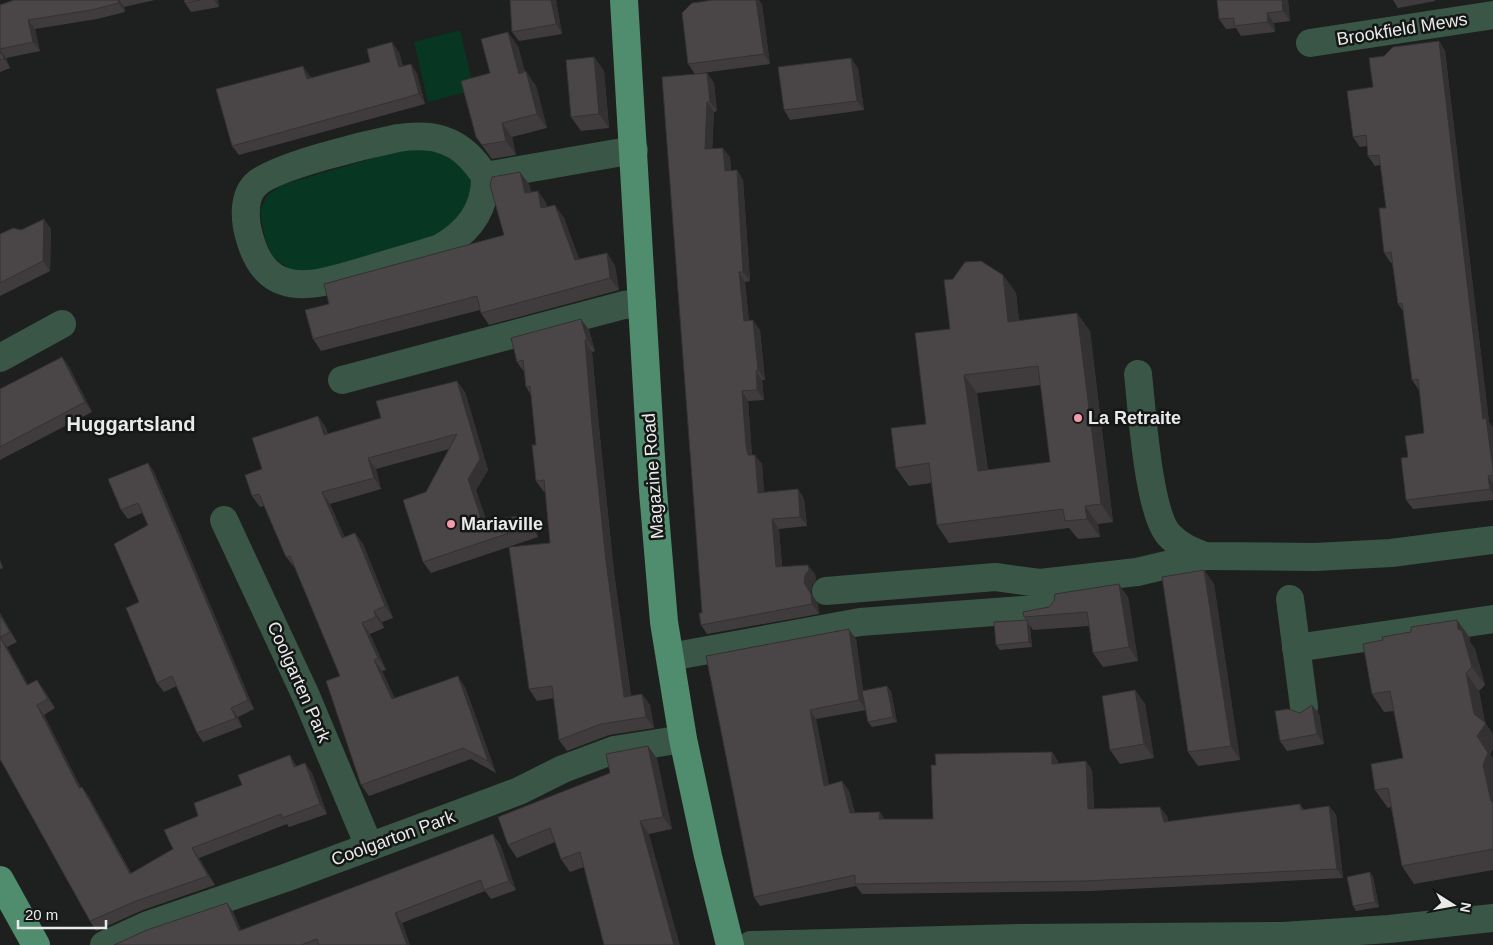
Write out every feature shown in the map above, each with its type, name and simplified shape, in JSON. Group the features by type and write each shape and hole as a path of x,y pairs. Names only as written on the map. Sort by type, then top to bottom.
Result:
{"main road":[{"name":"Magazine Road","path":"624,0 653,491 670,657 683,739 708,856 730,945"},
{"path":"0,880 36,945"}],"street":[{"name":"Brookfield Mews","path":"1310,43 1493,15"},
{"path":"425,136 443,140 462,150 475,161 485,176 486,190 473,222 454,240 440,248 321,284 300,285 285,282 267,272 256,258 246,224 247,201 255,185 279,170 399,138 425,136"},
{"path":"485,176 634,150"},
{"path":"342,380 624,305 642,302"},
{"path":"0,358 62,324"},
{"path":"1138,374 1153,493 1158,516 1168,534 1178,543 1205,556"},
{"name":"Coolgarten Park","path":"224,520 306,696 369,846"},
{"path":"826,591 995,577 1040,583 1137,572 1205,556 1315,557 1391,553 1493,540"},
{"path":"1290,599 1304,707"},
{"path":"670,657 860,622 1049,608"},
{"path":"1296,648 1493,619"},
{"name":"Coolgarton Park","path":"104,945 148,925 285,878 518,791 563,769 614,750 683,739"},
{"path":"751,945 1020,938 1283,936 1389,929 1493,918"},
{"path":"730,945 740,945"}],"green space":[{"path":"460,30 474,90 428,102 414,42"},
{"path":"412,147 429,149 444,154 472,174 475,197 448,232 316,275 289,269 273,257 265,239 260,211 267,196 281,185"}],"building":[{"path":"14,0 118,0 119,3 91,10 28,20 33,42 0,49 0,5"},
{"path":"184,0 201,0 185,3"},
{"path":"510,0 551,0 556,24 512,32"},
{"path":"713,0 756,0 764,54 688,64 682,13 692,3"},
{"path":"1217,0 1282,0 1283,11 1267,13 1268,22 1234,26 1234,18 1219,19"},
{"path":"508,32 519,74 526,71 537,114 502,123 506,141 482,145 476,137 461,81 490,73 481,39"},
{"path":"1439,41 1483,419 1486,418 1493,475 1488,476 1490,489 1406,500 1401,458 1408,457 1405,436 1424,433 1418,379 1412,380 1402,303 1398,304 1391,252 1384,253 1379,208 1386,208 1379,155 1368,156 1366,135 1353,137 1347,91 1373,87 1369,58 1384,56 1393,47"},
{"path":"392,42 399,67 411,64 419,94 232,146 216,89 303,66 307,79 370,62 367,49"},
{"path":"0,50 4,59 0,60"},
{"path":"594,57 599,114 571,117 566,60"},
{"path":"851,58 857,101 784,110 778,67"},
{"path":"707,73 710,102 707,102 705,149 723,148 725,171 737,170 743,272 739,272 744,321 753,320 758,370 756,371 757,390 742,391 746,446 748,455 755,455 758,493 798,489 800,517 772,519 776,567 808,565 809,570 805,575 804,583 811,594 812,604 701,625 699,613 702,613 662,77"},
{"path":"520,172 525,193 538,191 541,208 555,205 575,260 607,253 610,278 481,313 477,296 313,339 305,310 329,304 324,284 504,235 490,185 492,177"},
{"path":"44,219 43,261 0,283 0,234 13,228 21,230"},
{"name":"La Retraite","path":"981,261 1003,275 1008,322 1077,313 1101,504 1085,506 1087,519 1065,521 1063,509 937,525 929,463 896,468 891,428 926,424 915,333 950,329 944,280 953,279 965,262","holes":["1038,366 1050,462 978,471 964,375"]},
{"path":"581,319 587,340 585,340 592,426 606,561 624,697 642,694 646,717 601,724 559,740 552,686 529,689 509,547 550,543 544,480 536,481 532,445 536,445 530,386 526,387 523,360 517,362 511,338"},
{"path":"62,357 85,402 0,447 0,389"},
{"path":"457,381 480,459 468,479 482,521 527,515 530,526 423,562 403,500 426,492 457,434 368,458 374,478 322,492 342,538 355,533 385,606 374,611 376,617 362,623 378,658 374,660 392,699 458,676 488,761 463,748 361,785 326,681 340,676 290,556 286,557 259,494 252,496 245,475 262,469 252,438 318,416 324,435 381,418 376,401"},
{"path":"148,463 248,700 231,708 236,718 197,733 172,676 157,683 126,608 139,602 114,544 148,525 138,503 121,510 108,479"},
{"path":"1204,570 1231,746 1188,752 1162,577"},
{"path":"1119,584 1129,647 1093,653 1087,612 1024,617 1023,612 1049,607 1054,601 1055,594"},
{"path":"0,615 10,632 0,637"},
{"path":"1027,620 1029,642 996,645 994,622"},
{"path":"1457,620 1458,629 1462,631 1472,667 1466,673 1474,714 1486,723 1477,736 1488,753 1483,765 1493,803 1493,849 1402,866 1388,788 1375,790 1371,764 1403,758 1390,691 1372,694 1363,644 1383,640 1382,637 1411,632 1411,627"},
{"path":"849,629 859,700 810,710 824,786 842,781 850,813 880,812 879,819 933,819 931,765 936,765 935,754 1052,752 1052,764 1086,761 1088,809 1160,807 1164,822 1300,804 1301,810 1329,806 1337,869 1085,881 855,884 855,875 754,897 706,656"},
{"path":"0,637 27,685 37,680 48,699 37,705 79,788 82,787 130,874 173,849 164,830 198,816 194,803 242,785 238,775 290,755 294,767 305,763 320,804 282,818 281,814 192,848 208,876 136,901 90,921 0,759"},
{"path":"887,686 893,717 868,722 862,691"},
{"path":"1135,690 1144,744 1110,750 1102,696"},
{"path":"1312,705 1317,734 1280,741 1275,711 1288,709 1300,713"},
{"path":"648,746 663,817 640,821 674,945 604,945 580,852 561,859 550,828 508,845 498,817 610,773 606,754"},
{"path":"493,834 509,881 484,890 481,880 395,913 407,945 319,945 317,939 301,945 114,945 147,930 227,903 239,931"},
{"path":"1370,872 1375,902 1353,906 1347,877"}],"place":[{"name":"La Retraite","path":"1078,418"},
{"name":"Mariaville","path":"451,524"}],"district":[{"name":"Huggartsland","path":"131,424"}]}
